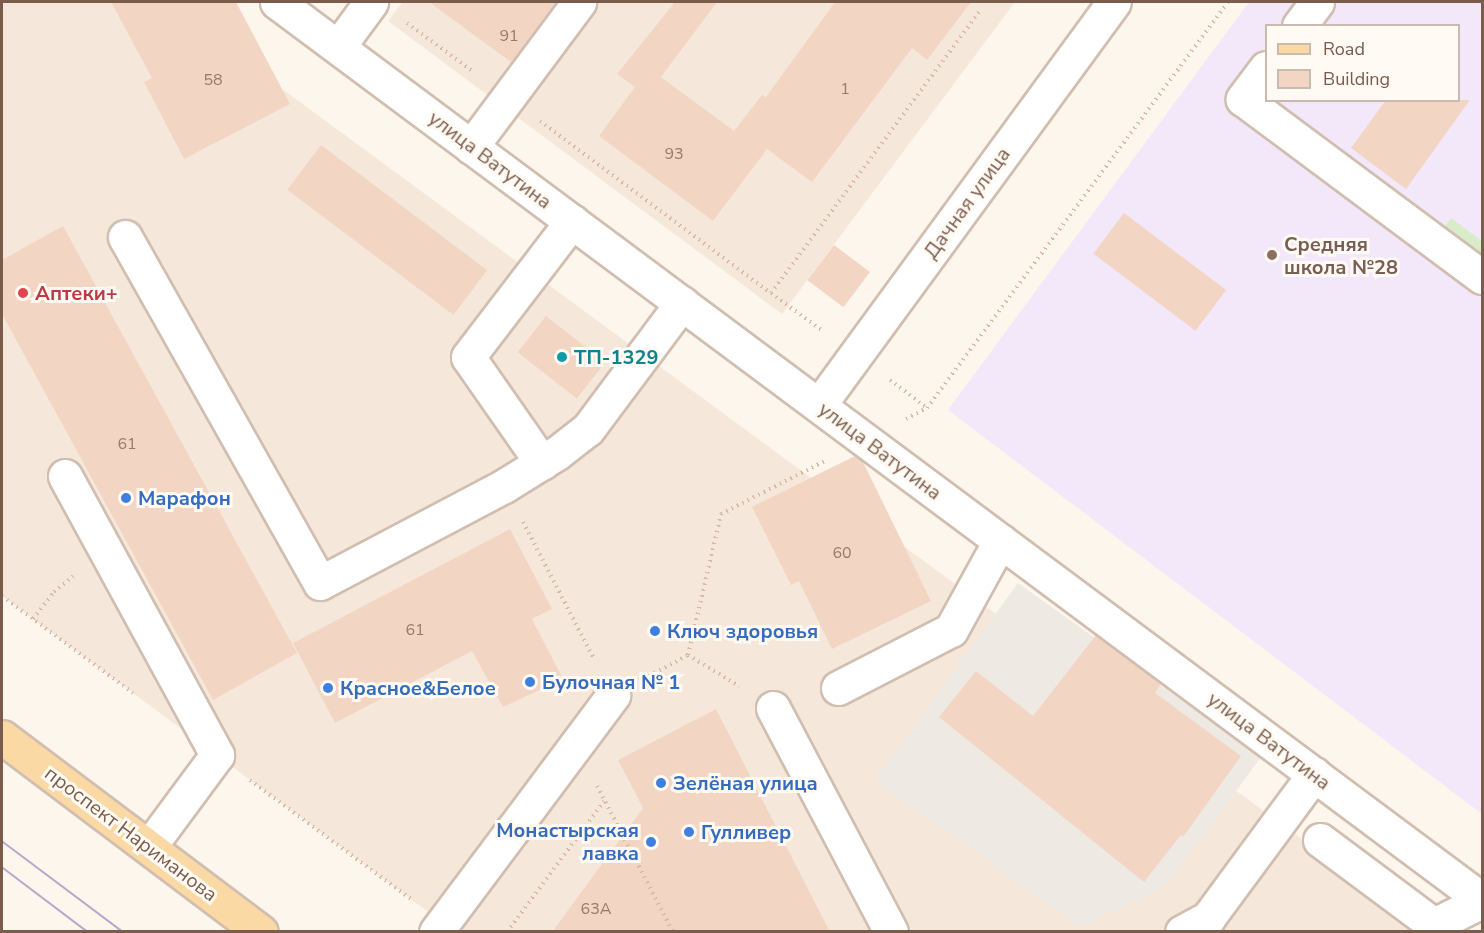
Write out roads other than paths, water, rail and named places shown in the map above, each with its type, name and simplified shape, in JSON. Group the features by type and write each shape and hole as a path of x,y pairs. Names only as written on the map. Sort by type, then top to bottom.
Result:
{"main road":[{"name":"проспект Нариманова","path":"2,737 261,932"}],"street":[{"name":"улица Ватутина","path":"277,2 1482,900"},
{"path":"471,147 579,2"},
{"name":"Дачная улица","path":"819,405 1114,2"},
{"path":"1300,24 1317,2"},
{"path":"338,47 384,8"},
{"path":"1265,69 1243,99 1482,277"},
{"path":"542,463 468,357 572,221"},
{"path":"125,237 320,583 504,486 542,463 588,429 682,303"},
{"path":"65,476 217,755 148,847"},
{"path":"838,688 951,630 1000,541"},
{"path":"436,932 613,695"},
{"path":"773,708 891,932"},
{"path":"1182,932 1208,918 1314,774"},
{"path":"1320,840 1434,926 1482,900"}],"tram line":[{"path":"2,841 123,932"},
{"path":"2,867 88,932"}],"place":[{"name":"Средняя школа №28","path":"1272,255"},
{"name":"Аптеки+","path":"23,293"},
{"name":"ТП-1329","path":"562,357"},
{"name":"Марафон","path":"126,498"},
{"name":"Ключ здоровья","path":"655,631"},
{"name":"Булочная № 1","path":"530,682"},
{"name":"Красное&Белое","path":"328,688"},
{"name":"Зелёная улица","path":"661,783"},
{"name":"Гулливер","path":"689,832"},
{"name":"Монастырская лавка","path":"651,842"}]}
